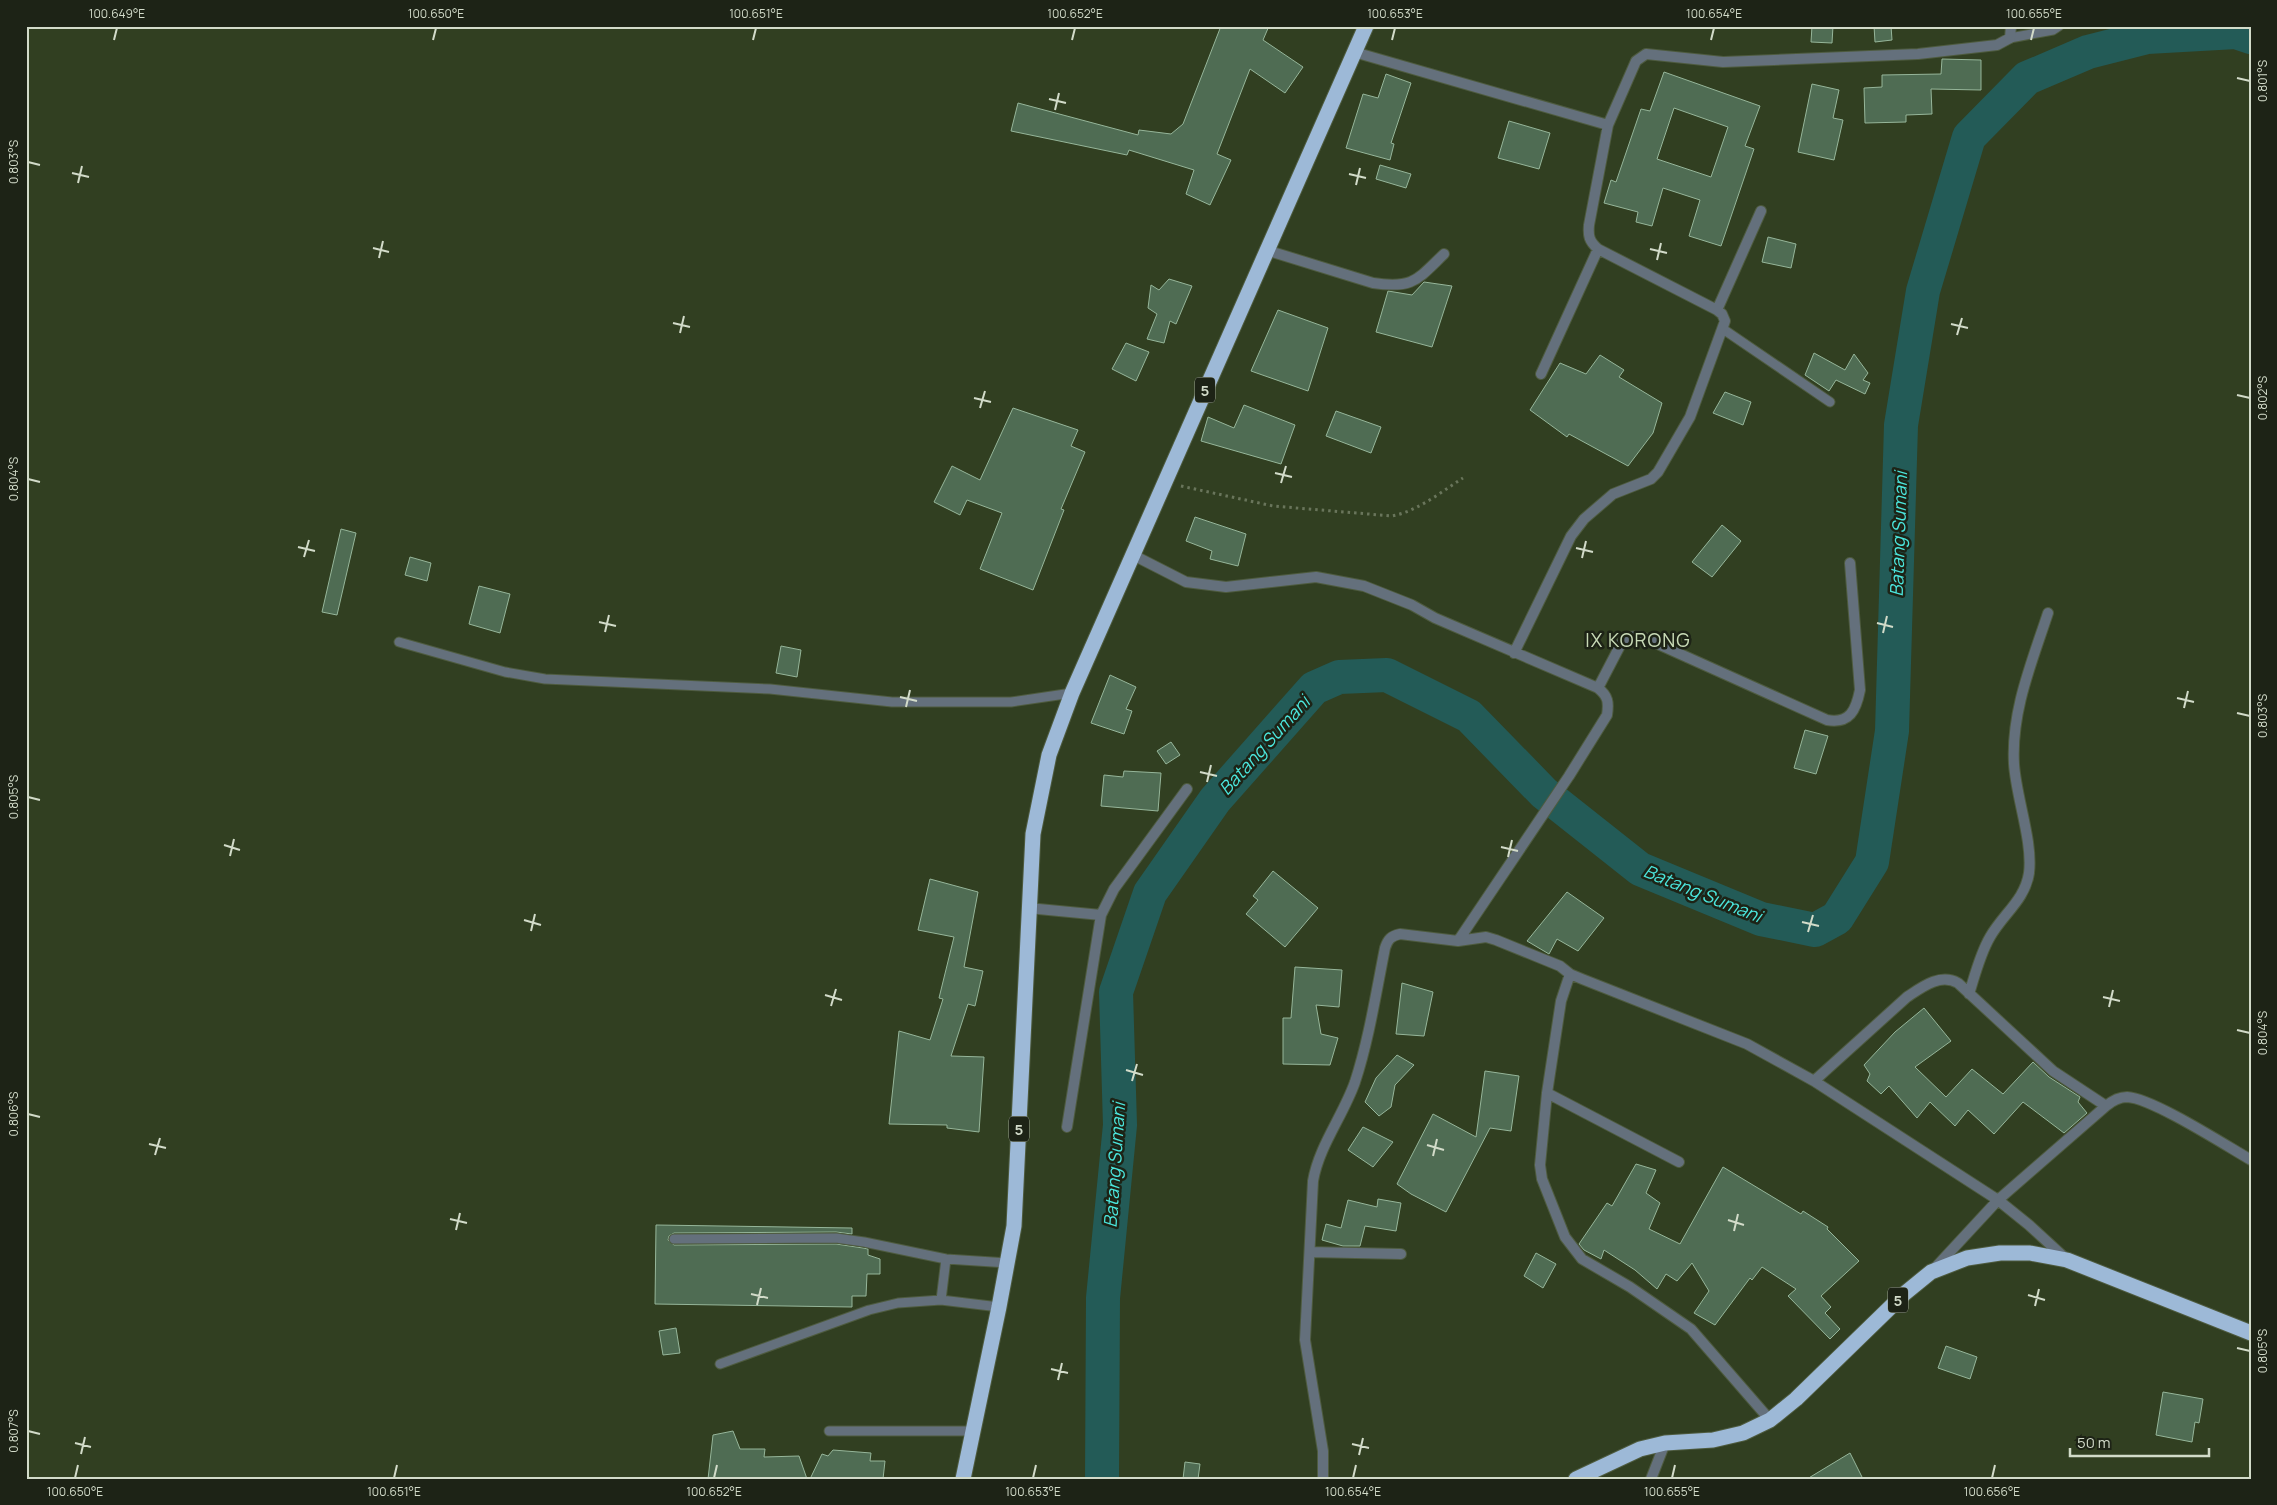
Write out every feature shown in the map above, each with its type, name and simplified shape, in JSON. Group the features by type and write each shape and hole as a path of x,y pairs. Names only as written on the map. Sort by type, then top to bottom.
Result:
{"highway":[{"name":"5","path":"963,1479 1008,1263 1016,1198 1028,908 1033,834 1049,756 1072,693 1366,26"},
{"name":"5","path":"1576,1479 1601,1473 1640,1449 1665,1443 1713,1440 1728,1437 1742,1433 1770,1420 1796,1399 1897,1300 1931,1272 1966,1258 2000,1253 2030,1253 2067,1260 2251,1333"}],"street":[{"path":"1514,652 1571,536 1584,519 1613,494 1651,479 1658,472 1690,417 1725,321 1722,314 1717,310 1598,249 1590,242 1588,234 1608,125 1636,61 1646,54 1722,62 1918,54 1997,45 2010,38 2011,26"},
{"path":"1354,52 1608,125"},
{"path":"1717,310 1761,211"},
{"path":"1541,374 1598,249"},
{"path":"1266,250 1373,283 1390,285 1404,285 1418,280 1444,254"},
{"path":"1133,556 1186,582 1226,587 1316,577 1364,586 1412,605 1435,618 1598,688 1606,695 1609,704 1607,715 1569,776 1458,940"},
{"path":"1598,688 1623,640 1628,637 1640,636 1827,720 1839,722 1848,718 1857,704 1860,690 1850,563"},
{"path":"1969,994 1989,938 2019,900 2029,872 2029,853 2016,787 2013,739 2021,699 2048,613"},
{"path":"1067,1127 1101,915 1114,889 1186,789"},
{"path":"1028,908 1101,915"},
{"path":"1323,1479 1322,1451 1305,1340 1315,1172 1355,1082 1372,1018 1388,940 1400,934 1458,940 1486,937 1496,940 1560,966 1570,974 1747,1044 1814,1081 1998,1200 2067,1260"},
{"path":"1570,974 1561,1001 1547,1093 1541,1173 1561,1230 1582,1259 1630,1288 1691,1329 1770,1420"},
{"path":"1814,1081 1907,997 1923,986 1948,979 1958,983 2053,1071 2106,1106"},
{"path":"1547,1093 1679,1162"},
{"path":"1931,1272 1998,1200 2116,1099 2124,1097 2143,1100 2251,1160"},
{"path":"1310,1252 1401,1254"},
{"path":"1651,1479 1665,1443"}],"lane":[{"path":"2010,38 2041,33 2059,26"},
{"path":"1723,329 1830,402"},
{"path":"398,642 505,672 545,679 770,689 892,702 1011,702 1072,693"},
{"path":"674,1239 836,1238 946,1259 1008,1263"},
{"path":"941,1300 946,1259"},
{"path":"720,1364 869,1310 898,1302 941,1300 999,1307"},
{"path":"829,1431 974,1431"}],"path":[{"path":"1164,482 1273,506 1392,516 1404,514 1463,478"}],"building":[{"path":"1221,26 1269,26 1263,40 1303,67 1285,93 1250,69 1217,154 1231,160 1210,205 1186,194 1194,170 1129,150 1127,155 1011,131 1018,103 1138,135 1139,130 1171,134 1183,124"},
{"path":"1812,26 1833,26 1832,43 1811,42"},
{"path":"1874,26 1891,26 1892,40 1875,42"},
{"path":"1942,59 1981,60 1981,90 1931,89 1932,114 1906,115 1906,122 1865,123 1864,88 1882,87 1882,75 1941,74"},
{"path":"1664,72 1760,106 1745,146 1754,149 1721,246 1689,236 1700,200 1663,188 1652,226 1636,222 1638,212 1604,203 1611,180 1616,182 1641,109 1650,111","holes":["1674,108 1728,127 1711,177 1657,159"]},
{"path":"1386,74 1411,83 1391,143 1394,144 1390,160 1346,148 1363,94 1378,98"},
{"path":"1812,84 1839,90 1833,118 1843,120 1834,160 1798,152"},
{"path":"1509,121 1550,133 1539,169 1498,158"},
{"path":"1380,165 1411,174 1406,188 1376,179"},
{"path":"1768,237 1796,244 1791,268 1762,262"},
{"path":"1169,279 1192,286 1176,324 1170,321 1164,343 1147,339 1157,314 1148,308 1151,285 1159,290"},
{"path":"1424,282 1452,286 1432,347 1376,332 1388,291 1412,295"},
{"path":"1278,310 1328,328 1308,391 1251,371"},
{"path":"1126,343 1149,352 1136,381 1112,369"},
{"path":"1814,353 1845,370 1854,354 1868,373 1863,380 1870,383 1865,394 1836,380 1829,391 1805,375"},
{"path":"1600,355 1624,370 1619,377 1662,403 1653,433 1628,466 1569,434 1567,437 1530,410 1560,363 1586,374"},
{"path":"1725,392 1751,402 1743,425 1713,413"},
{"path":"1244,405 1295,425 1281,464 1201,441 1208,417 1234,428"},
{"path":"1013,408 1078,430 1071,446 1085,452 1061,509 1064,510 1033,590 980,569 1002,513 967,500 960,515 934,502 952,466 980,480"},
{"path":"1336,411 1381,427 1371,453 1326,436"},
{"path":"1195,517 1246,534 1238,566 1210,559 1212,551 1186,541"},
{"path":"1722,525 1741,541 1712,577 1692,562"},
{"path":"341,529 356,533 337,615 322,612"},
{"path":"410,557 431,563 427,581 405,575"},
{"path":"479,586 510,594 500,633 469,624"},
{"path":"781,646 801,650 797,677 776,673"},
{"path":"1110,675 1136,687 1126,709 1132,711 1124,734 1091,723"},
{"path":"1805,730 1828,736 1816,774 1794,768"},
{"path":"1171,742 1180,755 1166,764 1157,751"},
{"path":"1124,771 1161,773 1158,811 1101,806 1104,775 1123,777"},
{"path":"1273,871 1318,908 1285,947 1246,914 1258,900 1253,896"},
{"path":"930,879 978,892 964,967 983,971 975,1006 968,1004 951,1056 984,1057 979,1132 947,1128 947,1125 889,1124 899,1031 930,1040 943,999 939,998 954,937 918,930"},
{"path":"1567,892 1604,918 1578,951 1557,939 1549,954 1527,941"},
{"path":"1295,967 1342,970 1339,1007 1316,1005 1321,1034 1338,1038 1330,1065 1283,1064 1283,1018 1291,1018"},
{"path":"1402,983 1433,992 1424,1036 1396,1034"},
{"path":"1924,1008 1951,1041 1915,1067 1946,1097 1972,1069 2003,1094 2033,1062 2049,1077 2080,1097 2078,1102 2087,1113 2064,1133 2023,1102 1994,1134 1968,1110 1955,1126 1930,1102 1917,1118 1889,1086 1881,1094 1867,1081 1870,1074 1864,1065 1895,1032"},
{"path":"1397,1055 1414,1065 1395,1085 1391,1107 1379,1116 1365,1102 1376,1078"},
{"path":"1485,1071 1519,1076 1511,1131 1490,1128 1446,1212 1411,1194 1397,1184 1433,1114 1476,1137"},
{"path":"1363,1127 1393,1142 1373,1167 1348,1150"},
{"path":"1636,1164 1656,1170 1646,1193 1660,1203 1649,1229 1680,1244 1723,1167 1801,1214 1803,1211 1828,1227 1827,1229 1859,1261 1821,1296 1831,1307 1825,1313 1840,1329 1830,1339 1788,1296 1796,1289 1762,1267 1752,1280 1750,1278 1715,1325 1694,1313 1709,1291 1692,1263 1677,1281 1666,1274 1657,1289 1635,1270 1604,1250 1601,1259 1584,1250 1579,1244 1607,1203 1612,1206"},
{"path":"1378,1199 1401,1203 1396,1231 1365,1226 1360,1246 1343,1246 1322,1240 1326,1224 1341,1228 1348,1200 1377,1207"},
{"path":"656,1225 852,1228 852,1234 836,1232 674,1233 669,1236 668,1240 674,1245 836,1244 863,1248 868,1249 868,1255 880,1259 880,1274 867,1274 866,1296 852,1296 852,1307 655,1304"},
{"path":"1536,1253 1556,1264 1543,1288 1524,1276"},
{"path":"676,1328 680,1353 663,1355 659,1331"},
{"path":"1946,1346 1977,1357 1970,1379 1938,1368"},
{"path":"2163,1392 2203,1399 2199,1423 2195,1422 2192,1442 2156,1435"},
{"path":"733,1431 740,1449 765,1449 764,1457 799,1456 807,1479 708,1479 713,1435"},
{"path":"833,1450 871,1453 870,1461 885,1461 883,1479 810,1479 822,1454 828,1456"},
{"path":"1850,1453 1863,1479 1807,1479"},
{"path":"1185,1462 1200,1464 1198,1479 1183,1479"}],"waterway":[{"name":"Batang Sumani","path":"1102,1479 1103,1298 1120,1125 1116,992 1150,893 1215,800 1314,688 1339,677 1387,675 1469,716 1544,793 1640,869 1761,919 1815,930 1837,918 1872,862 1892,731 1901,425 1923,291 1969,137 2027,78 2088,52 2147,37 2236,32 2251,37"}],"district":[{"name":"IX KORONG","path":"1638,640"}]}
